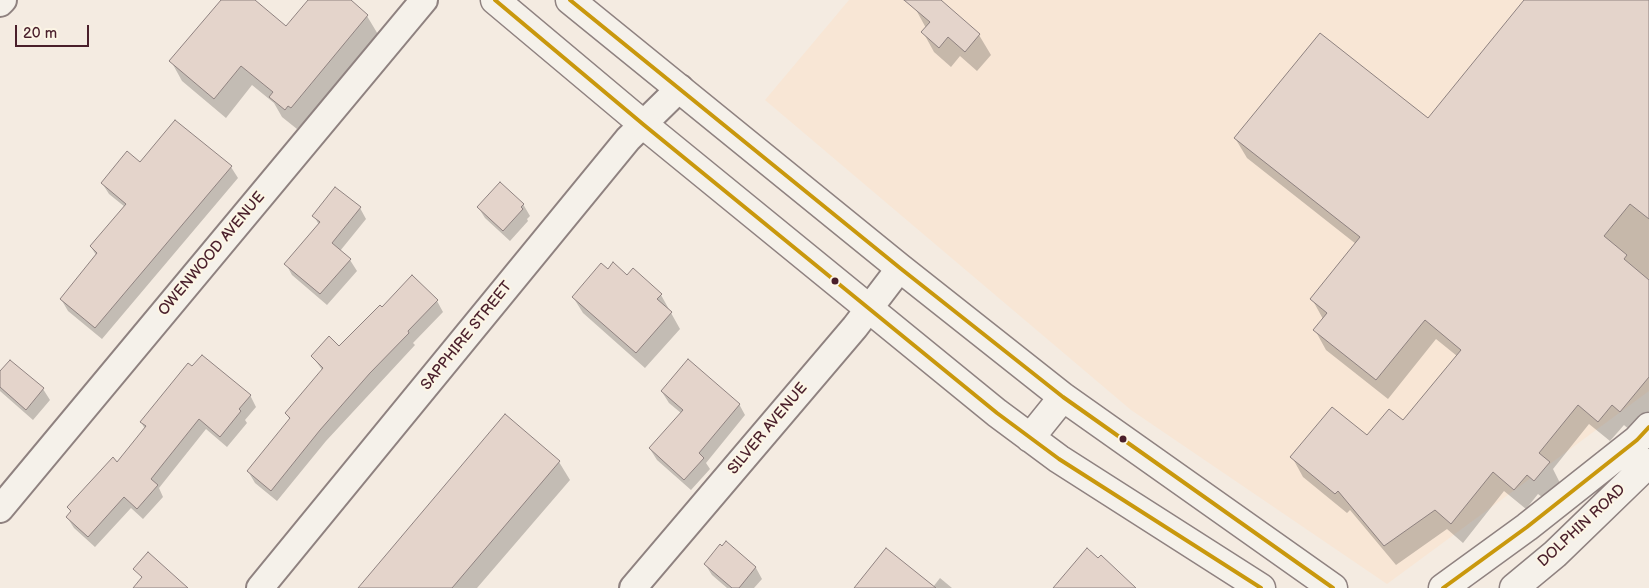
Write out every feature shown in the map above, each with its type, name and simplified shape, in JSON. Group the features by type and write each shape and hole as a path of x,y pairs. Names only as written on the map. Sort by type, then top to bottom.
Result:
{"main road":[{"path":"495,0 868,309 997,413 1060,459 1261,588"},
{"path":"570,0 900,268 1063,397 1334,588"},
{"path":"1030,438 1063,397"},
{"name":"DOLPHIN ROAD","path":"1443,588 1527,527 1637,440 1649,427"},
{"name":"DOLPHIN ROAD","path":"1514,588 1555,554 1646,472"}],"street":[{"path":"0,3 3,0"},
{"name":"OWENWOOD AVENUE","path":"0,509 424,0"},
{"name":"SAPPHIRE STREET","path":"260,588 628,139 680,88"},
{"name":"SILVER AVENUE","path":"633,588 868,309 900,268"}],"shaded area":[{"path":"849,0 1649,0 1649,391 1387,584 1131,410 765,100"}],"building":[{"path":"221,0 255,0 286,26 308,0 351,0 368,15 291,108 288,106 285,110 269,97 273,92 241,66 214,99 169,61"},
{"path":"904,0 941,0 980,34 965,52 948,37 939,48 921,32 930,22"},
{"path":"1524,0 1649,0 1649,219 1630,204 1604,236 1627,255 1624,259 1649,280 1649,377 1620,412 1612,405 1598,422 1578,405 1539,453 1550,462 1534,481 1527,475 1514,490 1493,472 1451,524 1435,510 1384,546 1338,491 1335,494 1290,457 1332,407 1367,435 1389,409 1403,420 1461,350 1425,320 1376,380 1313,330 1327,313 1310,299 1360,237 1234,138 1320,33 1428,118"},
{"path":"175,120 232,166 95,328 60,299 97,253 90,246 126,204 101,183 127,151 140,162"},
{"path":"500,182 524,204 521,207 523,209 503,231 477,207"},
{"path":"335,187 361,207 332,243 351,259 320,294 284,264 320,222 312,216"},
{"path":"613,262 627,275 633,268 662,294 657,299 672,312 636,353 572,297 601,263 608,269"},
{"path":"412,275 438,300 320,430 271,491 247,471 290,418 285,413 323,368 311,356 329,336 339,346 380,305 382,307"},
{"path":"202,355 251,395 239,409 241,411 220,437 199,419 151,479 158,485 137,509 124,497 88,537 66,517 71,511 67,507 113,457 117,462 146,426 140,422 188,363 192,366"},
{"path":"688,359 740,404 699,453 704,458 684,480 649,448 683,410 661,391"},
{"path":"10,360 44,388 26,410 0,387 0,371"},
{"path":"505,414 560,461 452,588 358,588"},
{"path":"726,541 756,567 739,588 732,588 704,564 720,544 722,546"},
{"path":"886,548 936,588 854,588"},
{"path":"1087,548 1098,558 1101,555 1136,588 1053,588"},
{"path":"148,552 188,588 133,588 142,577 133,569"}],"transit line":[{"path":"495,0 644,125 997,413 1059,459 1261,588"},
{"path":"570,0 900,268 1063,397 1333,588"},
{"path":"1443,588 1527,527 1637,440 1649,427"}]}
